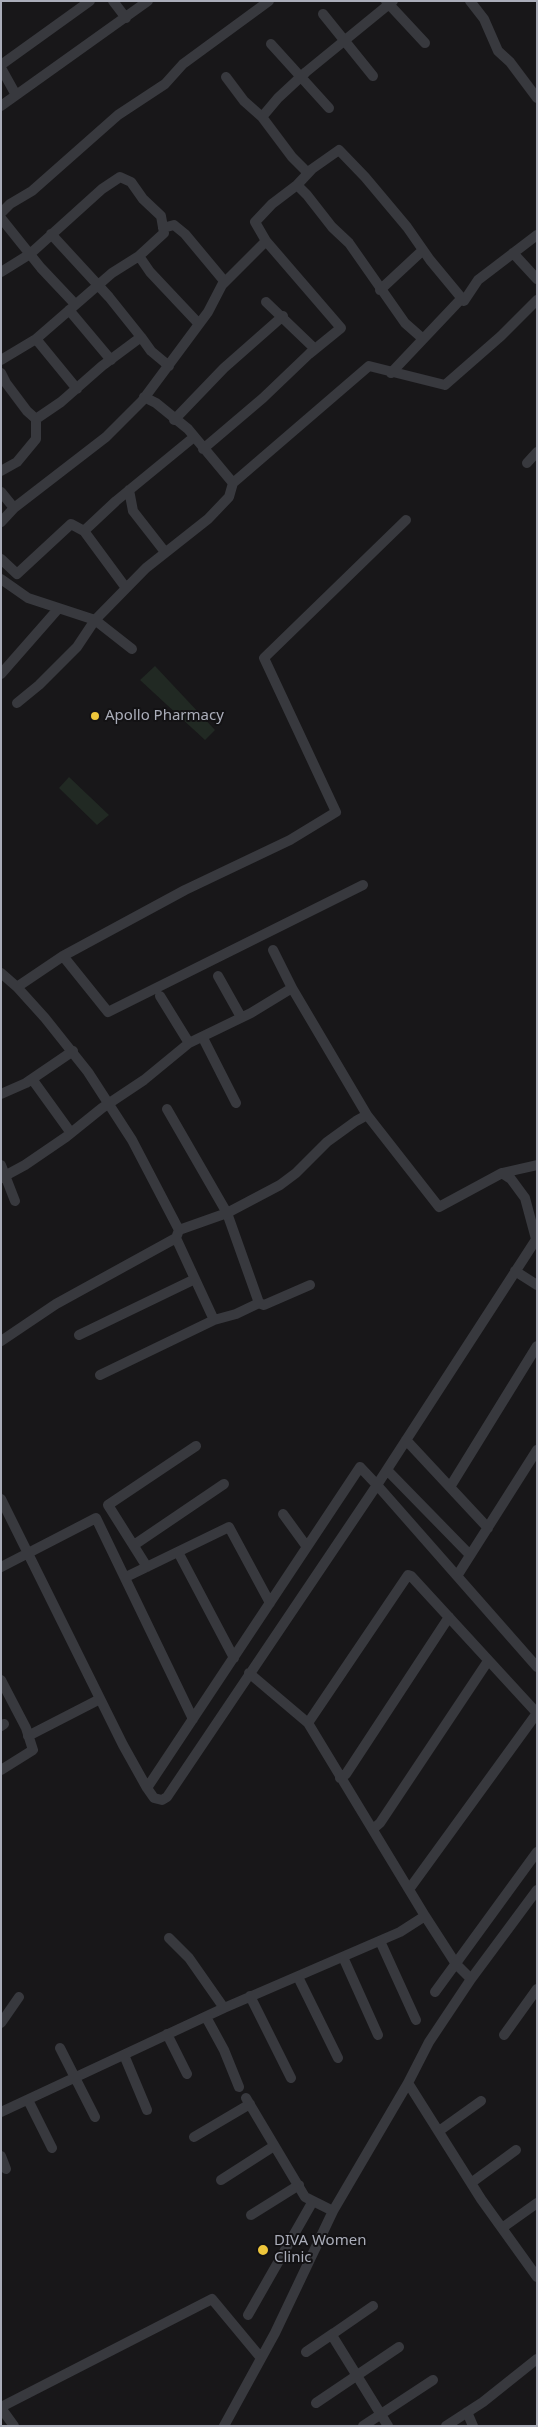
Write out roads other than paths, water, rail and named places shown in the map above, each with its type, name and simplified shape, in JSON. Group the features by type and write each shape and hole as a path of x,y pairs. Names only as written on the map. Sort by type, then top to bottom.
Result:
{"street":[{"path":"16,95 1,66 90,1"},
{"path":"113,1 126,18"},
{"path":"1,106 148,1"},
{"path":"1,213 10,204 32,191 118,115 165,84 183,64 269,1"},
{"path":"470,1 484,19 498,51 510,62 537,98"},
{"path":"262,117 278,98 300,78 389,2 425,43"},
{"path":"323,14 373,76"},
{"path":"271,44 329,108"},
{"path":"226,77 244,101 262,117 292,157 308,173"},
{"path":"203,449 256,405 315,349 341,328 266,241 255,222 272,204 297,185 308,173 339,150 407,227 464,301 478,280 537,235"},
{"path":"1,272 30,254 102,189 120,177 131,182 143,199 161,216 164,233 139,256 112,273 36,339 1,360"},
{"path":"297,185 332,227 349,243 371,273 380,290 393,304 405,322 422,338"},
{"path":"1,218 72,307 111,360"},
{"path":"163,228 174,225 185,234 225,282"},
{"path":"51,234 126,316 151,351 169,366"},
{"path":"1,522 14,508 106,437 144,397 199,324 225,282 266,241"},
{"path":"380,290 423,250"},
{"path":"513,253 537,279"},
{"path":"139,256 150,272 199,324"},
{"path":"391,373 461,298"},
{"path":"17,703 39,685 77,647 95,620 126,588 165,552 208,519 229,497 233,483 361,371 369,366 378,367 391,373 445,385 501,336 537,300"},
{"path":"266,302 283,316 315,349"},
{"path":"174,420 224,368 283,316"},
{"path":"36,419 78,389 140,337"},
{"path":"36,339 78,389"},
{"path":"1,373 6,383 27,411 36,419 36,439 17,462 1,471"},
{"path":"144,397 156,403 174,420 188,429 233,483"},
{"path":"84,530 194,437"},
{"path":"527,463 537,452"},
{"path":"129,490 135,516 165,552"},
{"path":"1,492 14,508"},
{"path":"17,987 63,956 185,890 290,840 336,812 264,658 406,520"},
{"path":"14,588 17,574 71,524 84,530 126,588"},
{"path":"1,559 17,574"},
{"path":"1,579 28,598 95,620 132,649"},
{"path":"1,674 58,609"},
{"path":"63,956 108,1012 363,885"},
{"path":"273,950 292,988 367,1116 439,1206 502,1173 537,1165"},
{"path":"1,973 17,987 73,1051 132,1140 178,1234 195,1279 214,1320"},
{"path":"218,976 241,1017"},
{"path":"15,1201 2,1173 25,1165 71,1133 109,1103 144,1080 190,1044 292,988"},
{"path":"160,996 190,1044"},
{"path":"203,1038 236,1103"},
{"path":"1,1094 32,1079 73,1051"},
{"path":"32,1079 71,1133"},
{"path":"167,1109 227,1213 259,1303"},
{"path":"1,1341 56,1304 178,1234 227,1213 280,1185 296,1173 327,1142 356,1120 367,1116"},
{"path":"1,1499 100,1699 147,1788 154,1798 162,1800 167,1797 377,1485 536,1239 525,1198 511,1179 502,1173"},
{"path":"516,1271 537,1285"},
{"path":"79,1335 195,1279"},
{"path":"100,1375 214,1320 236,1314 259,1303 264,1305 310,1285"},
{"path":"450,1487 537,1346"},
{"path":"406,1440 488,1528"},
{"path":"147,1567 108,1505 196,1446"},
{"path":"457,1576 537,1450"},
{"path":"147,1788 360,1467 537,1667"},
{"path":"386,1470 470,1555"},
{"path":"134,1545 224,1484"},
{"path":"283,1514 308,1547"},
{"path":"1,1567 96,1518 193,1719"},
{"path":"126,1578 230,1527 270,1603"},
{"path":"178,1552 234,1658"},
{"path":"308,1723 408,1575 411,1576 537,1713 410,1888"},
{"path":"340,1778 346,1774 449,1617"},
{"path":"373,1829 380,1823 488,1661"},
{"path":"250,1673 308,1723 340,1778 410,1888 425,1916 456,1964 471,1979"},
{"path":"1,1680 28,1736 32,1750 1,1770"},
{"path":"28,1736 100,1699"},
{"path":"435,1992 537,1852"},
{"path":"224,2426 275,2333 333,2211 408,2083 429,2042 471,1979 535,1895"},
{"path":"1,2112 250,1996 400,1932 425,1916"},
{"path":"169,1938 189,1958 224,2008"},
{"path":"380,1941 416,2020"},
{"path":"343,1957 378,2035"},
{"path":"298,1977 338,2058"},
{"path":"504,2035 535,1993"},
{"path":"250,1996 291,2078"},
{"path":"1,2024 19,1997"},
{"path":"206,2017 228,2057 239,2087"},
{"path":"167,2034 187,2074"},
{"path":"60,2048 95,2117"},
{"path":"124,2055 147,2110"},
{"path":"408,2083 471,2182 537,2277"},
{"path":"28,2100 52,2148"},
{"path":"194,2137 248,2101 305,2197 333,2211"},
{"path":"439,2131 481,2101"},
{"path":"221,2180 274,2146"},
{"path":"471,2182 516,2150"},
{"path":"1,2156 6,2169"},
{"path":"251,2216 299,2185"},
{"path":"248,2315 313,2201"},
{"path":"502,2228 537,2203"},
{"path":"14,2426 1,2408 212,2299 261,2358"},
{"path":"306,2352 373,2306"},
{"path":"334,2334 333,2337 388,2426"},
{"path":"316,2403 399,2347"},
{"path":"446,2426 537,2359"},
{"path":"363,2426 433,2380"},
{"path":"467,2412 473,2426"}],"place":[{"name":"Apollo Pharmacy","path":"95,716"},
{"name":"DIVA Women Clinic","path":"263,2250"}]}
